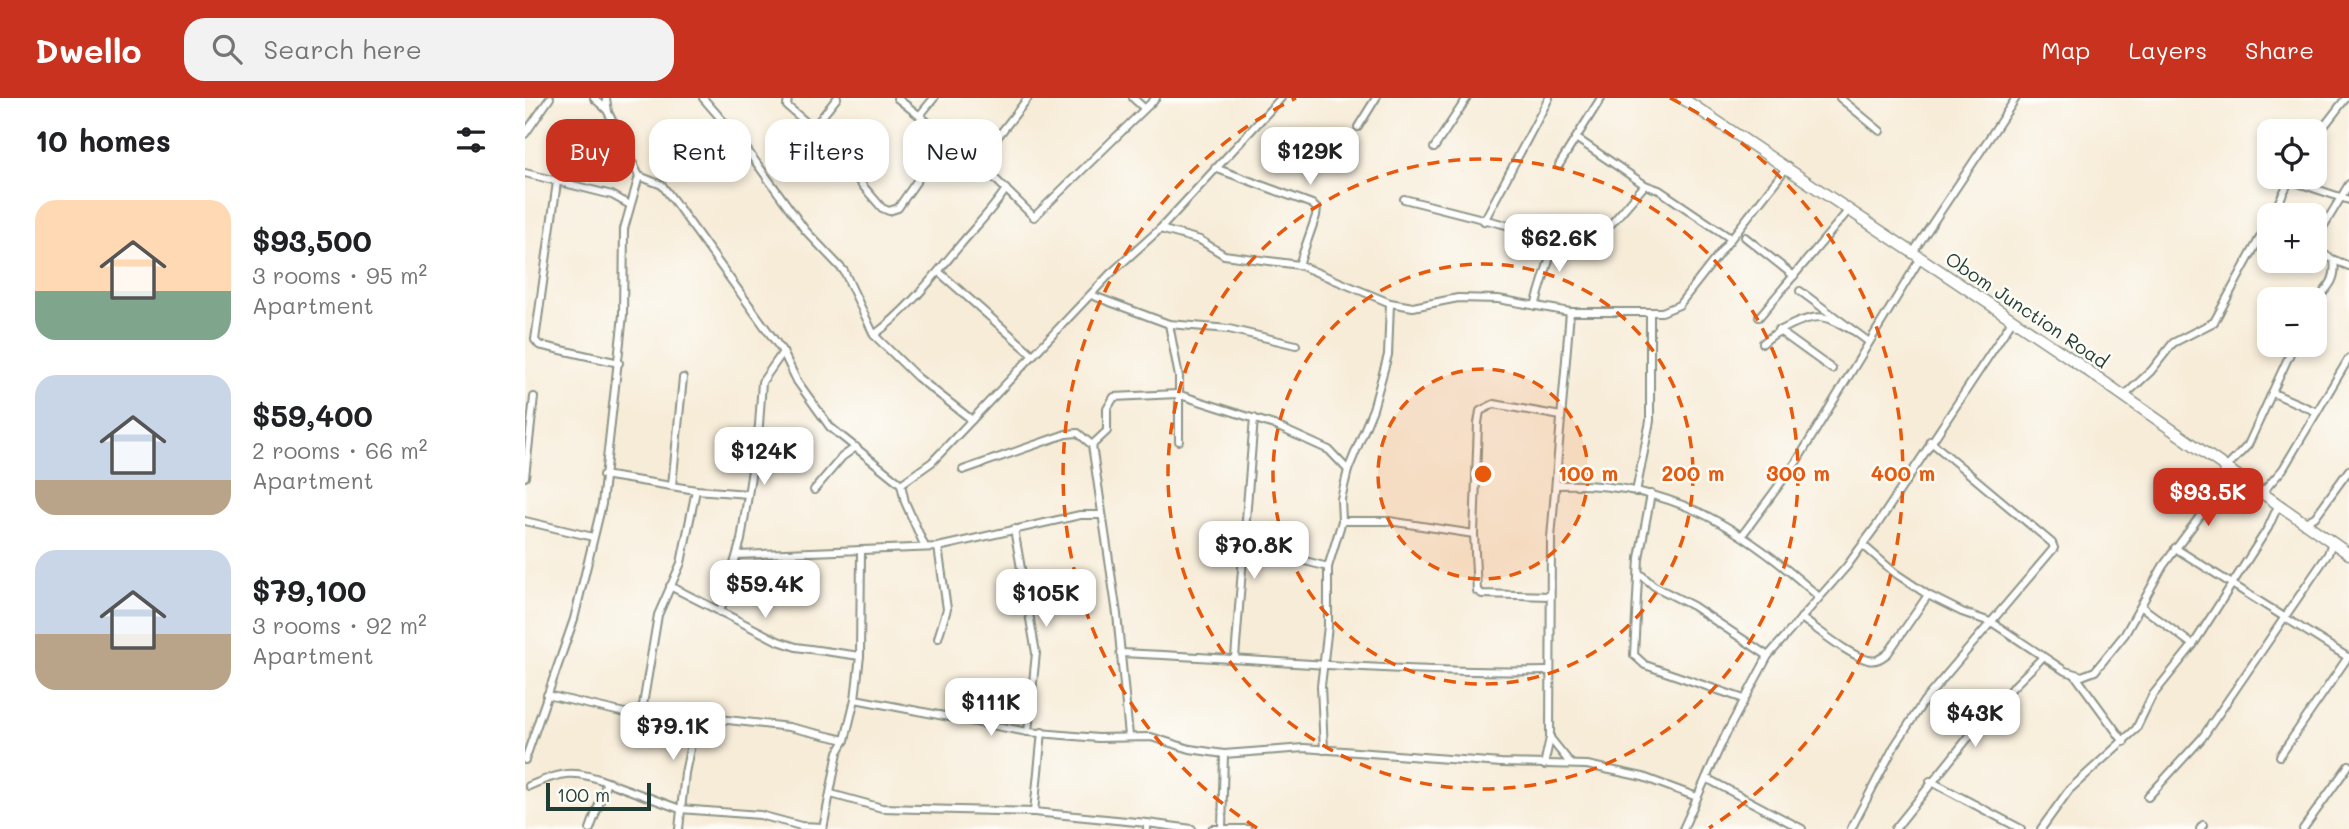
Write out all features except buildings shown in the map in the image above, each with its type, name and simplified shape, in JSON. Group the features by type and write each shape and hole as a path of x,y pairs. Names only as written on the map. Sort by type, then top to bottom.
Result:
{"main road":[{"name":"Obom Junction Road","path":"1682,98 2009,317 2349,554"}],"street":[{"path":"525,134 550,98"},
{"path":"594,98 608,112"},
{"path":"606,98 608,112 639,176 661,185 674,201 783,352 797,381 830,427 901,484 909,511 925,547"},
{"path":"703,98 742,143 805,230 844,271 874,334 893,356 972,420"},
{"path":"788,98 787,106 802,119"},
{"path":"820,119 837,98"},
{"path":"897,98 923,119"},
{"path":"920,116 934,98"},
{"path":"1002,131 1028,98"},
{"path":"1133,98 1145,108"},
{"path":"999,182 1034,217 1156,98"},
{"path":"901,484 932,462 1033,354 1160,229 1281,98"},
{"path":"1358,127 1376,98"},
{"path":"1434,148 1467,98"},
{"path":"1484,221 1549,98"},
{"path":"1559,165 1601,98"},
{"path":"1840,98 1880,131"},
{"path":"1743,534 1797,461 1916,256 2016,98"},
{"path":"2327,123 2346,98"},
{"path":"1576,138 1730,238"},
{"path":"1160,229 1200,240 1224,255 1299,265 1390,303 1422,307 1458,298 1499,299 1570,312 1672,310 1679,305 1787,167"},
{"path":"1215,168 1312,204 1317,209 1299,265"},
{"path":"525,172 546,179"},
{"path":"525,760 574,620 601,504 619,363 623,315 621,278 624,229 639,176"},
{"path":"619,363 539,345 535,340 557,182 612,195 630,205"},
{"path":"860,182 882,208 889,211 898,208 916,182"},
{"path":"2349,184 2316,244 2322,253 2349,266"},
{"path":"1404,199 1484,221 1557,234 1596,235 1612,223 1645,185"},
{"path":"874,334 893,321 939,272 988,216 1006,189"},
{"path":"2316,189 2349,200"},
{"path":"1759,317 1848,211"},
{"path":"1535,306 1557,234"},
{"path":"1745,237 1794,276"},
{"path":"2123,397 2151,371 2172,343 2214,322 2257,243"},
{"path":"2327,288 2335,278 2334,260"},
{"path":"939,272 1033,354"},
{"path":"1800,291 1868,342"},
{"path":"1091,295 1169,324 1229,328 1296,345"},
{"path":"1324,750 1322,665 1328,626 1328,567 1342,521 1341,499 1347,470 1385,370 1390,303"},
{"path":"1544,765 1550,738 1550,596 1570,312"},
{"path":"1636,492 1650,421 1650,312"},
{"path":"1763,343 1778,330 1820,317 1852,330"},
{"path":"1683,829 1767,656 1863,545 2010,324 2009,317"},
{"path":"1169,324 1179,377 1179,441"},
{"path":"1778,330 1832,369"},
{"path":"720,612 738,555 759,425 762,382 783,352"},
{"path":"1863,545 1886,566 1928,595 1962,612 1993,623 2042,658 2082,676 2095,671 2142,607 2175,548 2203,512 2225,469 2248,445 2289,357"},
{"path":"2261,494 2283,468 2349,358"},
{"path":"672,485 683,378"},
{"path":"2273,393 2317,412"},
{"path":"1092,445 1107,431 1107,409 1114,397 1177,394 1254,418 1329,450 1347,470"},
{"path":"525,477 534,397"},
{"path":"1550,596 1477,591 1473,534 1480,411 1494,404 1561,416"},
{"path":"1235,658 1254,418"},
{"path":"963,470 1066,434 1078,433 1092,445 1129,736"},
{"path":"1851,829 1924,701 2051,553 2052,543 1930,441"},
{"path":"814,490 842,457 856,447"},
{"path":"2305,522 2315,517 2349,470"},
{"path":"603,475 696,490 748,494"},
{"path":"1556,485 1651,494 1695,509 1743,534 1818,596"},
{"path":"642,711 659,615 684,552 696,490"},
{"path":"1651,494 1643,525 1634,655 1638,661 1744,699"},
{"path":"2041,829 2069,790 2125,742 2136,729 2156,691 2193,645 2268,528 2277,506"},
{"path":"738,555 938,547 1080,515 1102,515"},
{"path":"525,521 593,537"},
{"path":"1342,521 1389,521 1473,534"},
{"path":"1014,529 1036,653 1028,732"},
{"path":"2148,797 2202,738 2328,554 2332,542"},
{"path":"1243,545 1328,567"},
{"path":"938,547 947,609 938,638"},
{"path":"2175,548 2348,658 2280,756"},
{"path":"529,786 559,773 572,772 680,809 760,815 801,826 823,828 838,752 845,740 855,699 860,656 861,552"},
{"path":"1639,573 1654,586 1693,607 1767,656"},
{"path":"670,586 787,644 860,656"},
{"path":"1638,589 1654,586"},
{"path":"1801,618 1859,656 1869,661 1879,660 1888,653 1928,595"},
{"path":"2142,607 2193,645"},
{"path":"1120,653 1465,672 1548,671"},
{"path":"1895,829 1930,781 1992,708 2042,658"},
{"path":"2074,674 2125,742"},
{"path":"547,695 625,713 642,711 696,720 710,718 789,727 845,740"},
{"path":"855,699 1028,732 1098,738 1151,737 1224,754 1271,749 1324,750 1544,765 1571,764 1619,771 1697,797"},
{"path":"679,829 696,720"},
{"path":"1034,812 1042,732"},
{"path":"1550,738 1571,764"},
{"path":"1222,828 1224,754"},
{"path":"2304,829 2349,765"},
{"path":"1706,778 1803,829"},
{"path":"1930,781 2021,829"},
{"path":"590,829 607,782"},
{"path":"831,794 882,808 1034,812 1192,829"},
{"path":"1212,829 1248,829"}]}
